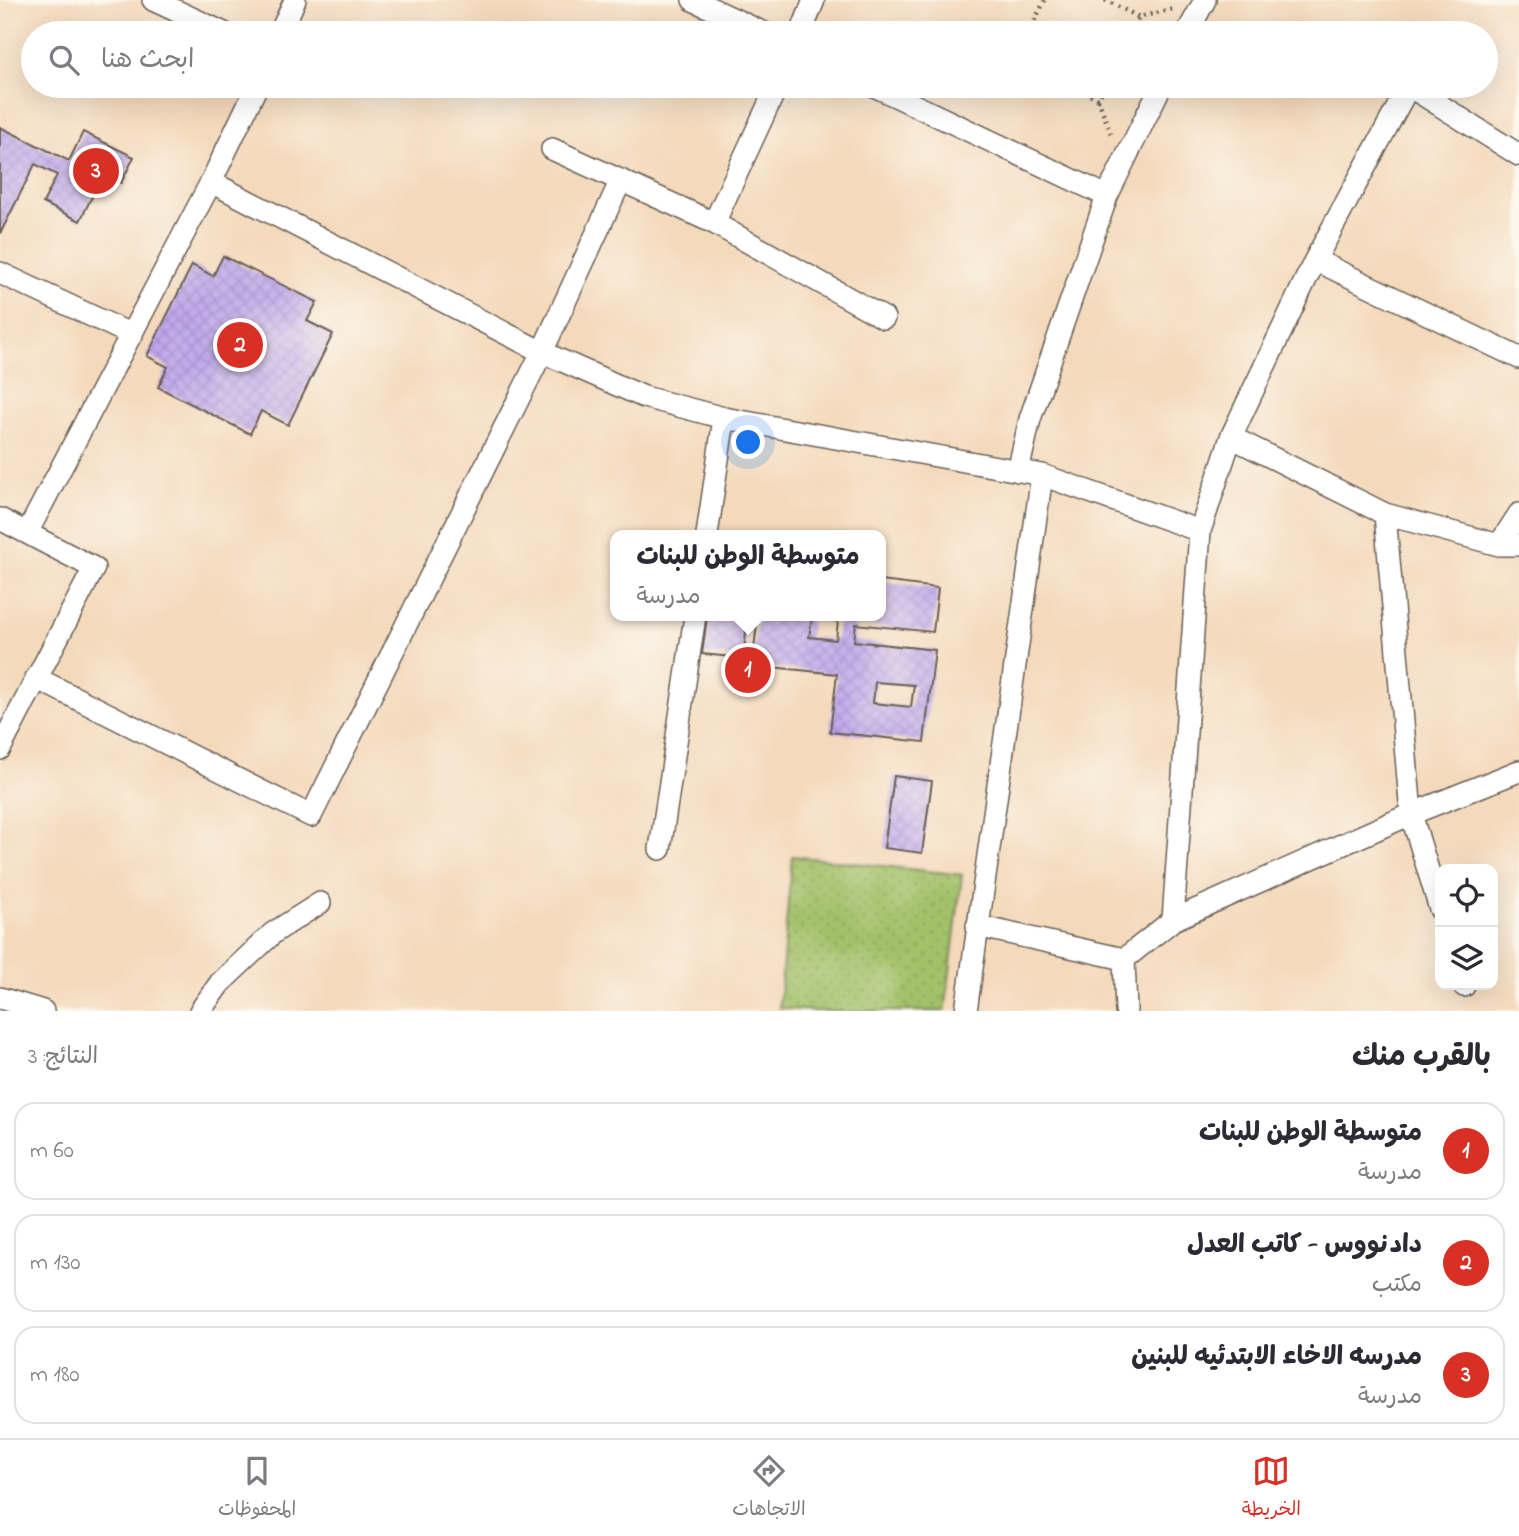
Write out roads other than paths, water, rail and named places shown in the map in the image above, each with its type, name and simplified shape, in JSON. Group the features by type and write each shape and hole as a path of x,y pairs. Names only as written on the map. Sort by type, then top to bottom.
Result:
{"street":[{"path":"153,0 198,21"},
{"path":"285,21 295,0"},
{"path":"693,0 738,21"},
{"path":"806,21 814,0"},
{"path":"1193,21 1202,2"},
{"path":"27,533 211,182 251,98"},
{"path":"714,223 771,98"},
{"path":"899,98 1107,196"},
{"path":"1018,471 1030,419 1107,196 1155,98"},
{"path":"1173,920 1200,531 1231,437 1315,260 1403,98"},
{"path":"1428,98 1519,155"},
{"path":"552,149 714,223 884,318"},
{"path":"36,678 311,816 542,352 621,180"},
{"path":"211,182 542,352 644,397 724,418 1042,475 1200,531"},
{"path":"1315,260 1519,358"},
{"path":"0,273 132,335"},
{"path":"708,530 724,418"},
{"path":"1231,437 1385,514 1509,545 1519,514"},
{"path":"966,1011 1042,475"},
{"path":"1385,514 1411,814 1435,893"},
{"path":"0,519 94,569 0,749"},
{"path":"660,849 694,621"},
{"path":"1125,959 1173,920 1411,814 1519,771"},
{"path":"200,1011 220,983 273,933 320,903"},
{"path":"977,926 1125,959"},
{"path":"1125,959 1126,1011"},
{"path":"0,998 43,1011"}],"place":[{"name":"مدرسه الاخاء الابتدئيه للبنين","path":"96,171"},
{"name":"دادنووس - کاتب العدل","path":"240,345"},
{"name":"متوسطة الوطن للبنات","path":"748,670"}]}
